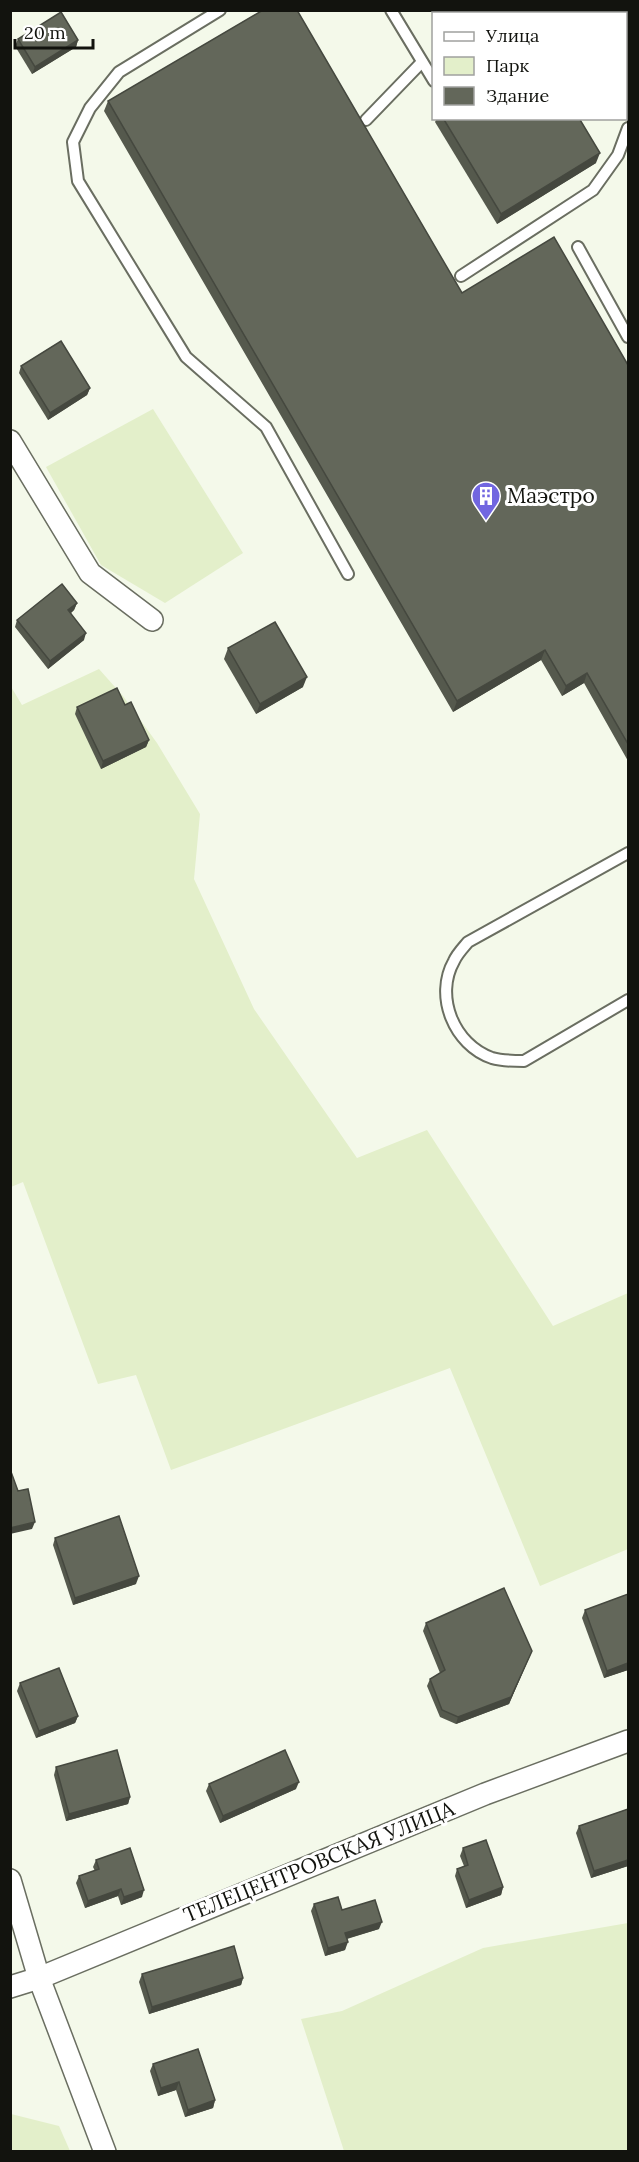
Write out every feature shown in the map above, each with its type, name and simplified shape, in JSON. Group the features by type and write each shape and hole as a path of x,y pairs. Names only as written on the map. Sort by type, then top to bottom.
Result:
{"street":[{"path":"10,441 90,573 152,620"},
{"name":"ТЕЛЕЦЕНТРОВСКАЯ УЛИЦА","path":"10,1987 39,1978 474,1798 628,1741"},
{"path":"10,1880 39,1978 105,2151"}],"lane":[{"path":"220,10 119,72 90,108 73,142 78,181 186,357 266,427 348,574"},
{"path":"391,10 432,78"},
{"path":"366,120 422,62"},
{"path":"461,276 594,190 618,155 628,128"},
{"path":"578,247 628,337"},
{"path":"628,853 468,942 450,970 447,980 446,1004 453,1023 466,1042 476,1050 491,1058 524,1061 628,1000"}],"green space":[{"path":"153,409 243,553 165,603 101,565 46,467"},
{"path":"99,669 123,696 157,743 200,814 194,879 254,1009 357,1158 427,1130 553,1326 628,1293 628,1549 540,1586 450,1368 171,1470 136,1375 98,1384 23,1182 11,1187 10,685 22,705"},
{"path":"628,1923 628,2151 344,2151 301,2019 342,2011 483,1948"},
{"path":"11,2114 59,2126 70,2151 11,2151"}],"building":[{"name":"Маэстро","path":"263,10 297,10 462,293 554,237 628,365 628,744 587,673 566,686 545,650 457,701 108,101"},
{"path":"61,12 78,40 35,67 18,39"},
{"path":"444,120 580,120 600,153 501,214"},
{"path":"61,341 90,388 50,413 21,366"},
{"path":"62,584 77,603 68,610 86,633 50,661 17,620"},
{"path":"275,622 307,677 260,704 228,648"},
{"path":"117,688 125,705 131,702 149,740 103,761 77,707"},
{"path":"10,1469 18,1491 28,1489 35,1522 10,1528"},
{"path":"119,1516 139,1576 75,1598 55,1538"},
{"path":"504,1588 532,1651 511,1697 458,1717 442,1710 430,1679 445,1670 426,1623"},
{"path":"628,1594 628,1663 607,1671 585,1610"},
{"path":"59,1668 78,1716 39,1731 20,1683"},
{"path":"117,1750 130,1797 69,1814 56,1767"},
{"path":"285,1750 299,1782 223,1816 209,1784"},
{"path":"628,1809 628,1860 594,1871 579,1826"},
{"path":"486,1840 503,1887 469,1900 457,1869 468,1865 463,1848"},
{"path":"130,1848 144,1890 124,1897 121,1889 88,1901 79,1876 99,1869 96,1860"},
{"path":"338,1897 342,1910 375,1900 382,1922 345,1933 348,1942 328,1948 314,1904"},
{"path":"234,1946 243,1978 152,2007 142,1974"},
{"path":"198,2049 215,2100 188,2110 179,2082 161,2088 153,2064"}],"place":[{"name":"Маэстро","path":"486,522"}]}
